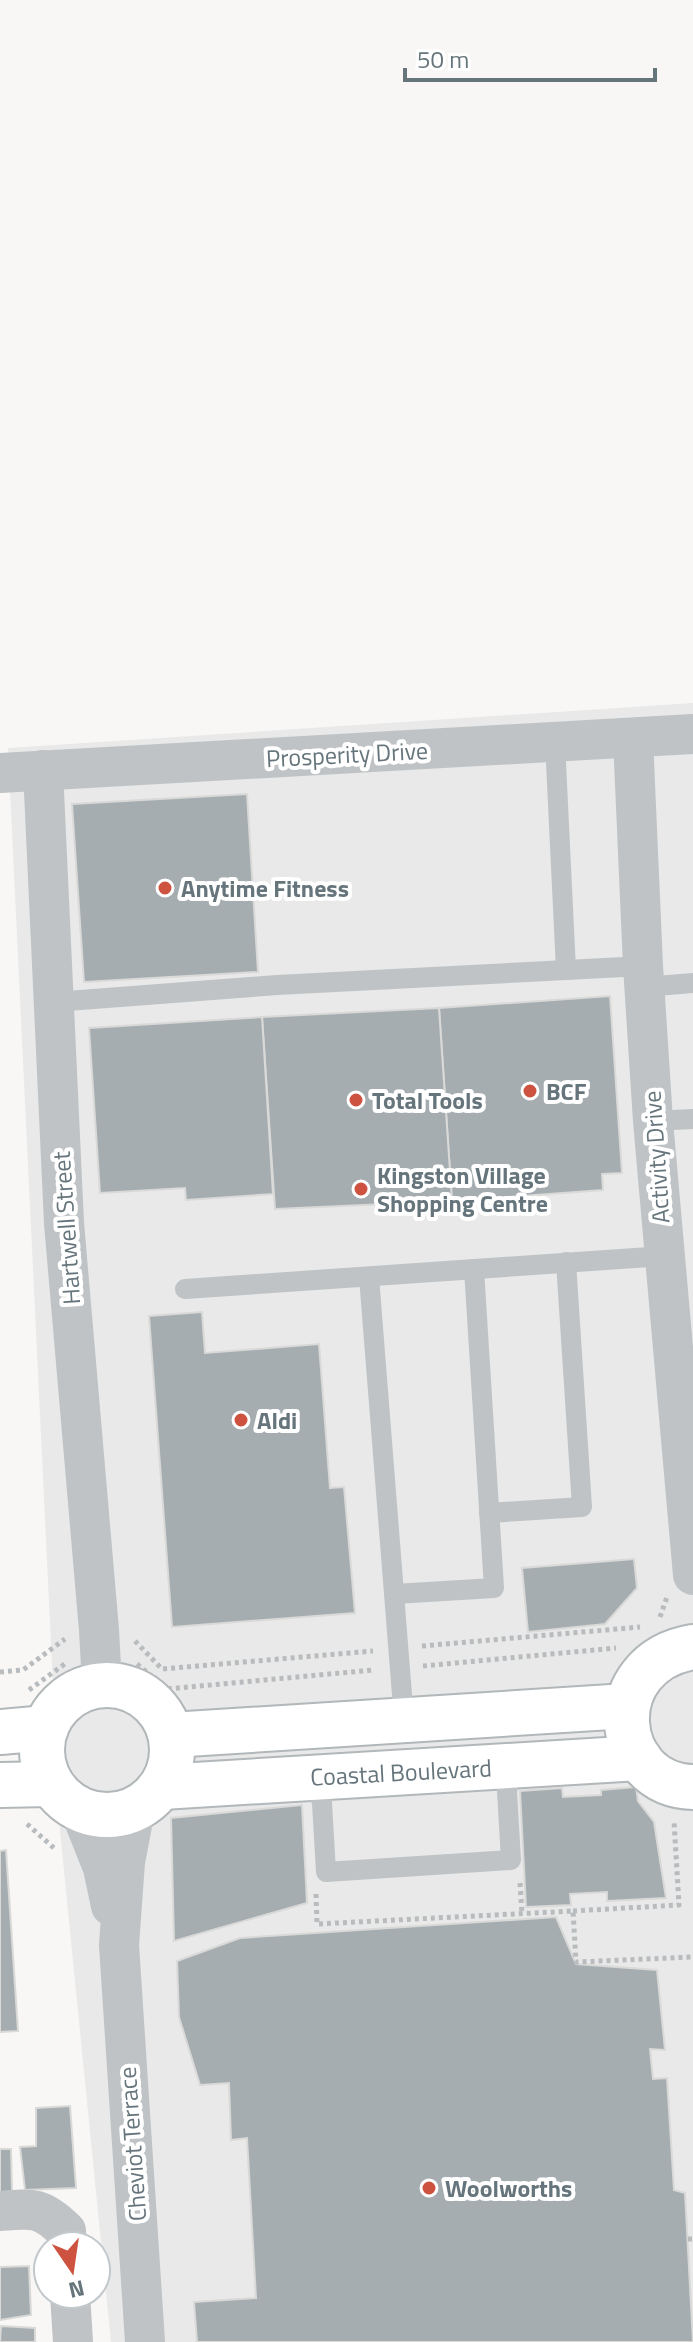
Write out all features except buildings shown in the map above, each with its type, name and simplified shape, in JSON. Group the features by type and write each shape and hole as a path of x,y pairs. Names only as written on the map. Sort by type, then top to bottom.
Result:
{"street":[{"name":"Prosperity Drive","path":"0,773 693,734"},
{"name":"Activity Drive","path":"633,738 643,976 653,1121 664,1256 685,1382 681,1584"},
{"name":"Hartwell Street","path":"43,770 64,1223 100,1656"},
{"path":"684,1636 673,1650 643,1672 627,1706 626,1724 639,1758 651,1771 666,1781 693,1787"},
{"path":"0,1732 37,1709 54,1711 67,1698 84,1689 100,1656 120,1685 138,1692 165,1717 173,1753 170,1770 148,1798"},
{"path":"171,1735 627,1706"},
{"path":"37,1709 44,1766 65,1797"},
{"name":"Coastal Boulevard","path":"65,1797 98,1815 118,1814 148,1798 314,1777 639,1758"},
{"path":"0,1785 65,1797"},
{"name":"Cheviot Terrace","path":"65,1797 103,1868 119,1945"},
{"name":"Cheviot Terrace","path":"145,2342 119,1945 125,1862 148,1798"},
{"path":"0,2211 30,2208 52,2217 65,2230"},
{"path":"71,2310 73,2342"}],"lane":[{"path":"555,742 566,970"},
{"path":"54,1002 277,985 566,970 693,983"},
{"path":"653,1121 693,1119"},
{"path":"185,1289 664,1256"},
{"path":"489,1513 582,1507 566,1262"},
{"path":"394,1594 494,1588 474,1269"},
{"path":"369,1277 404,1720"},
{"path":"314,1777 322,1803 326,1872 511,1860 507,1791 513,1765"}],"path":[{"path":"681,1584 684,1636"},
{"path":"37,1709 76,1655 125,1653 167,1689 641,1627"},
{"path":"100,1656 123,1629 162,1669 620,1648"},
{"path":"0,1672 23,1670 75,1632 100,1656"},
{"path":"315,1880 317,1924 679,1905 675,1846"},
{"path":"573,1911 576,1962 693,1957"}],"shaded area":[{"name":"Kingston Village Shopping Centre","path":"693,703 693,2342 111,2342 108,2310 112,2310 112,2230 100,2230 60,1831 8,748"}],"place":[{"name":"Anytime Fitness","path":"165,888"},
{"name":"BCF","path":"530,1091"},
{"name":"Total Tools","path":"356,1100"},
{"name":"Kingston Village Shopping Centre","path":"361,1189"},
{"name":"Aldi","path":"241,1420"},
{"name":"Woolworths","path":"429,2188"}]}
